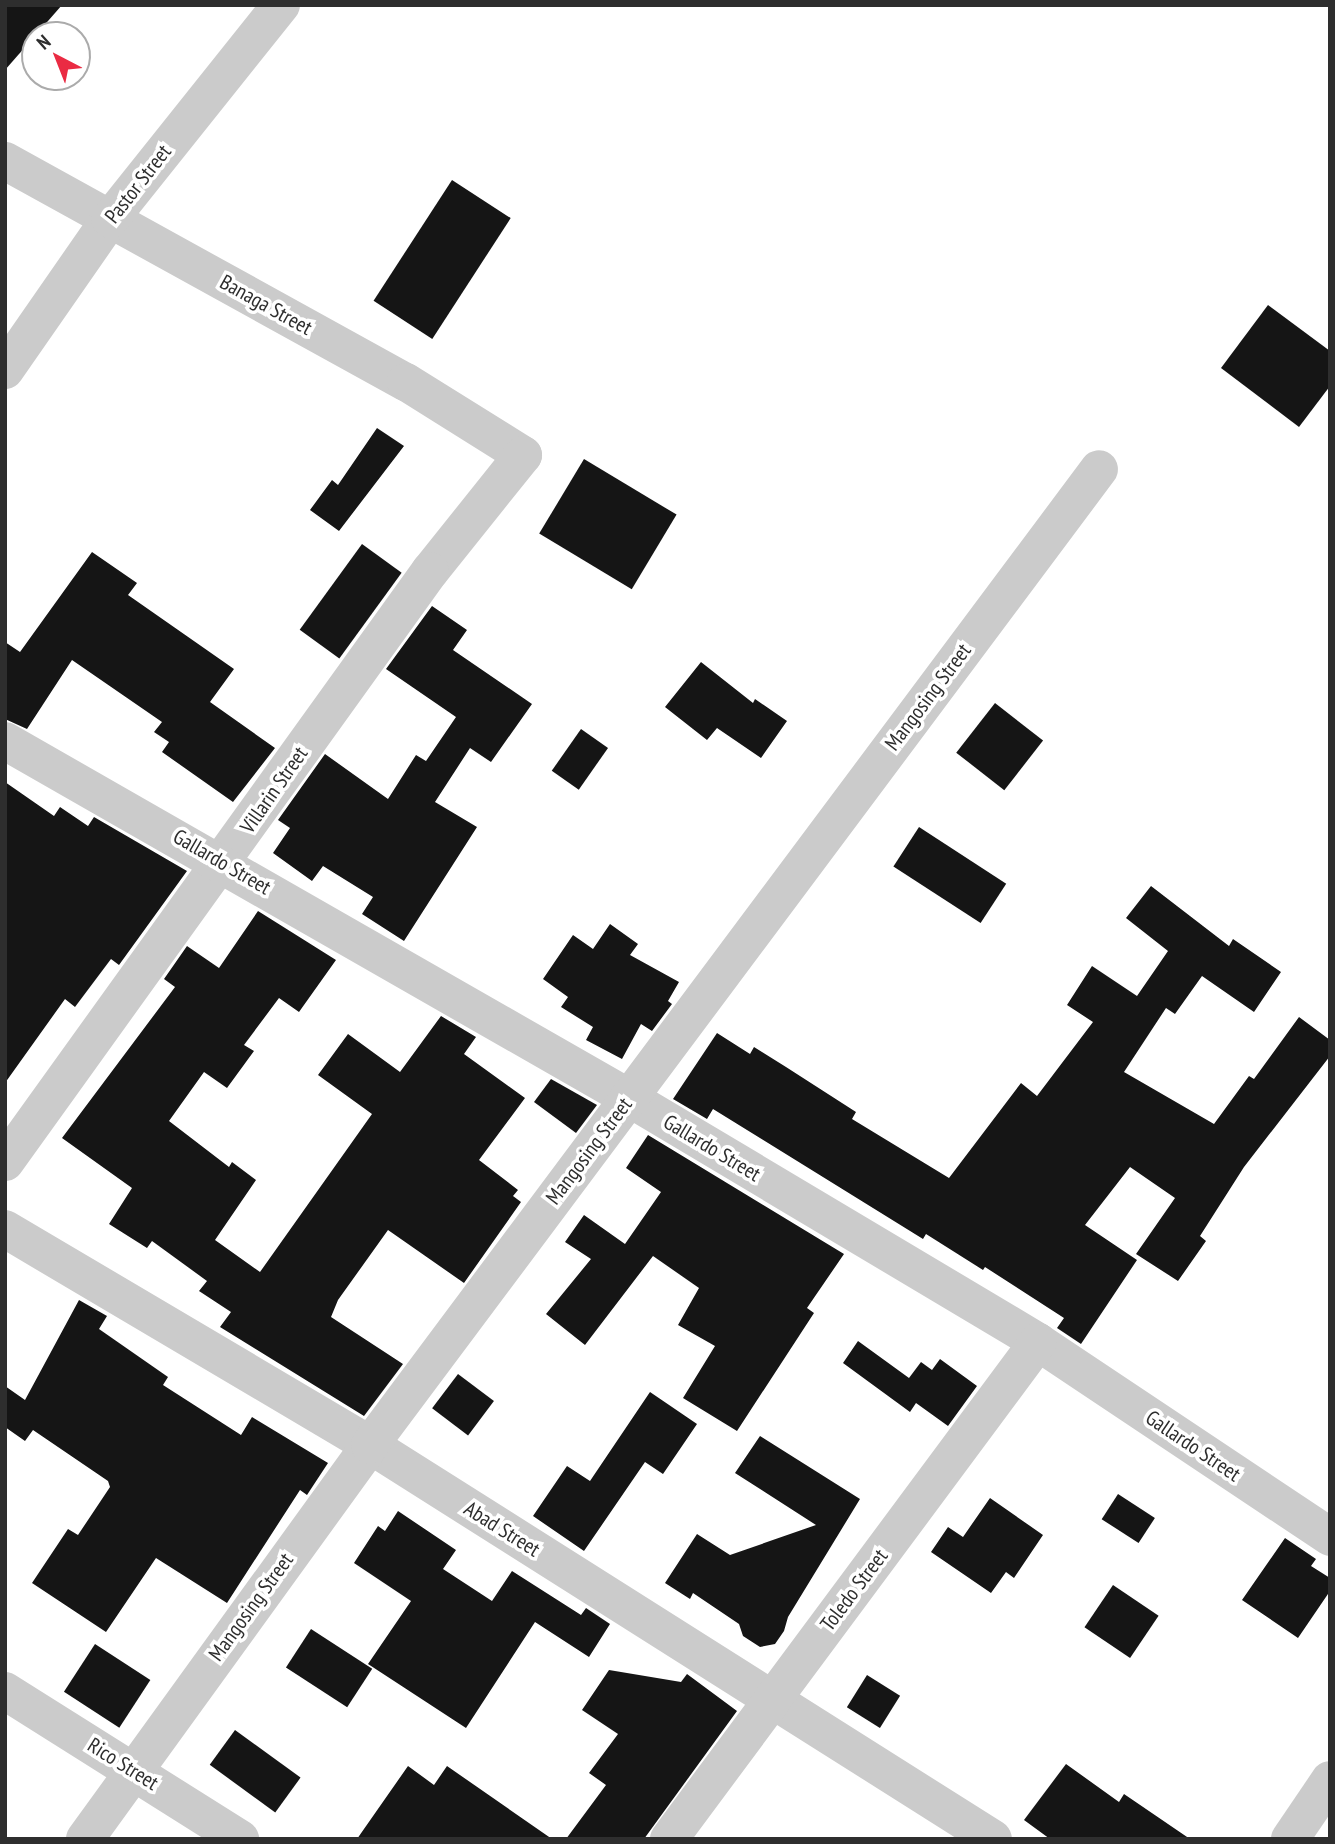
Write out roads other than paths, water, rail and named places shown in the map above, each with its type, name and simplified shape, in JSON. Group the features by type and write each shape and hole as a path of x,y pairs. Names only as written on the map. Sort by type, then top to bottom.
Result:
{"street":[{"name":"Pastor Street","path":"5,370 110,219 281,5"},
{"name":"Banaga Street","path":"5,161 406,382 523,455"},
{"name":"Villarin Street","path":"5,1162 430,571 523,455"},
{"name":"Mangosing Street","path":"85,1839 132,1769 370,1445 1099,469"},
{"name":"Gallardo Street","path":"5,741 223,862 629,1098 1038,1342 1330,1537"},
{"name":"Abad Street","path":"5,1229 370,1445 993,1839"},
{"name":"Toledo Street","path":"669,1839 1038,1342"},
{"name":"Rico Street","path":"5,1691 240,1839"},
{"path":"1290,1839 1330,1780"}]}
